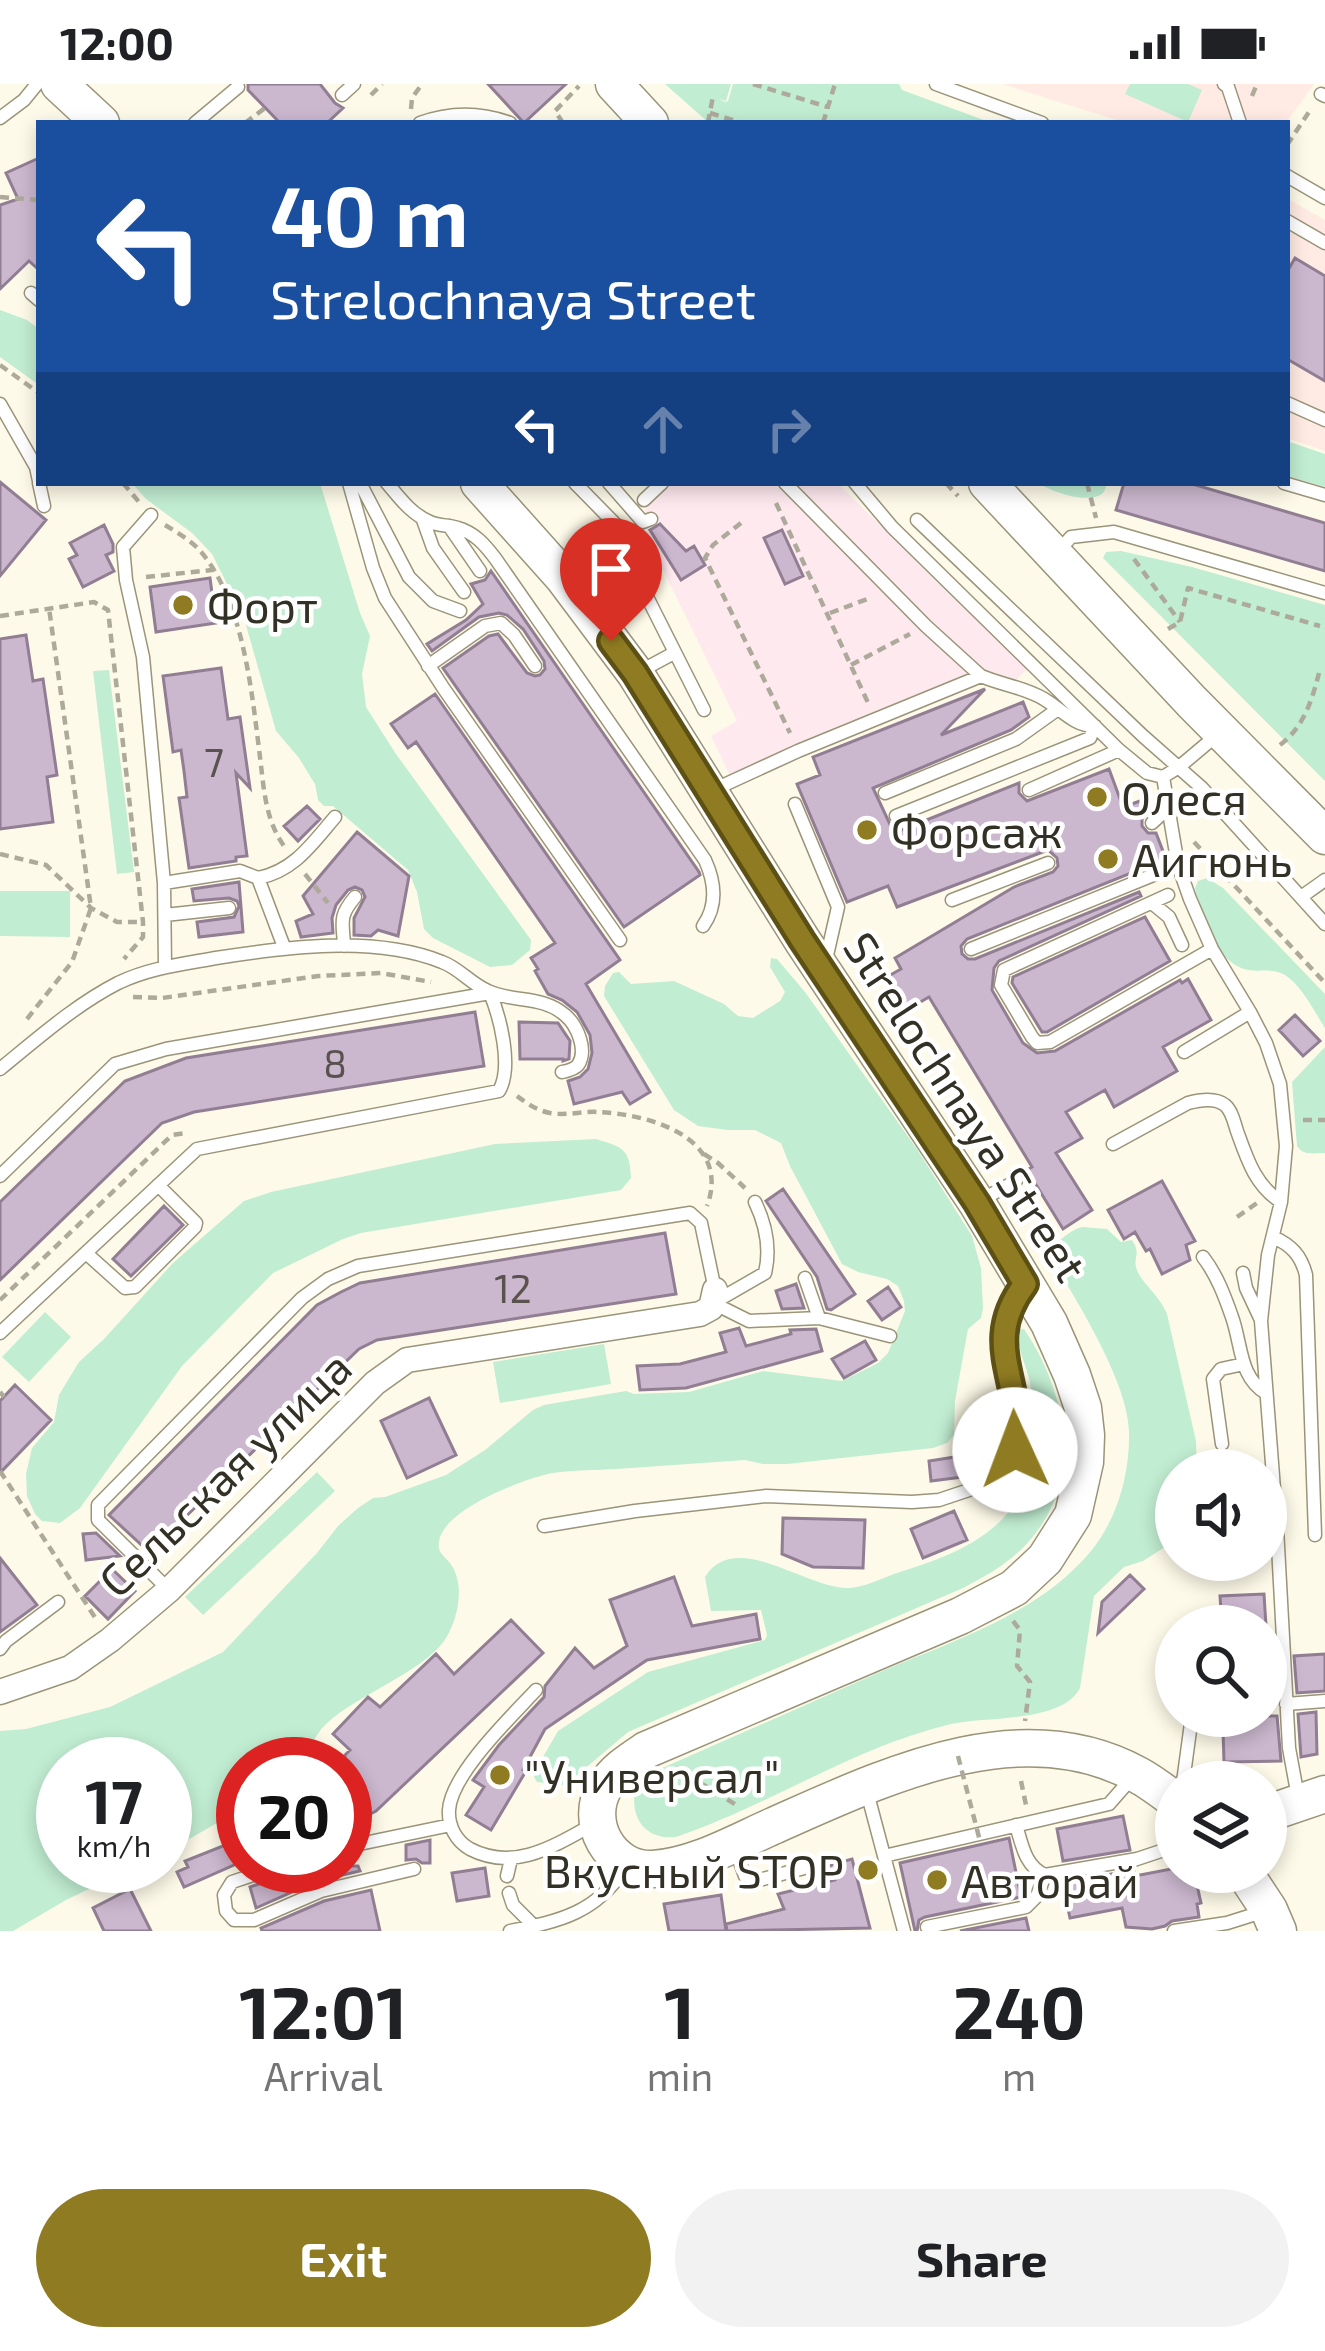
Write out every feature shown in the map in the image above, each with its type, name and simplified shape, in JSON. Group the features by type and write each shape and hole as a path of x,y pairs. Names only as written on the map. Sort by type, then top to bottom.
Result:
{"main road":[{"path":"59,84 97,120"},
{"path":"614,84 647,120"},
{"name":"Strelochnaya Street","path":"481,486 563,577 635,673 977,1203 1049,1323 1083,1408 1086,1435 1073,1515 1045,1559 1014,1588 646,1750 603,1788 598,1821"},
{"path":"991,486 1324,834"},
{"path":"598,1821 616,1859 648,1870 674,1866 743,1830 958,1756 1025,1748 1081,1754 1136,1774 1155,1787"},
{"path":"1257,1893 1273,1920"}],"street":[{"name":"Сельская улица","path":"0,1692 70,1668 110,1640 169,1590 375,1383 407,1360 700,1314 711,1308 714,1296"}],"lane":[{"path":"0,118 38,84"},
{"path":"342,95 354,84"},
{"path":"936,84 1034,120"},
{"path":"1223,84 1239,120"},
{"path":"199,120 238,87"},
{"path":"431,120 465,114 495,120"},
{"path":"1290,178 1325,198"},
{"path":"1290,223 1325,243"},
{"path":"1290,405 1325,420"},
{"path":"2,408 36,465"},
{"path":"1290,485 1325,495"},
{"path":"40,486 44,506"},
{"path":"350,486 385,598 620,940"},
{"path":"362,486 410,577 434,601 460,611"},
{"path":"389,486 422,519 461,529 484,544 705,860 714,880 712,908 703,926"},
{"path":"578,486 628,537 632,567 704,710"},
{"path":"612,486 644,522 651,519"},
{"path":"644,500 659,486"},
{"path":"788,486 981,676 1027,690 1079,724 1095,726"},
{"path":"858,486 892,527 1147,773 1163,777 1222,732"},
{"path":"151,515 123,547 143,657 164,883 165,967"},
{"path":"422,519 434,548 464,592"},
{"path":"917,520 1179,767 1325,924"},
{"path":"449,526 480,572"},
{"path":"1055,555 1071,537 1108,532 1325,593"},
{"path":"428,666 485,626 501,622 535,666"},
{"path":"635,673 674,653"},
{"path":"709,792 981,676"},
{"path":"885,793 1016,740 1058,709"},
{"path":"896,816 1090,738 1095,726"},
{"path":"1029,790 1119,750"},
{"path":"1163,777 1178,866 1212,949 1266,1043 1280,1084 1286,1146 1261,1321 1281,1605"},
{"path":"795,804 838,907 824,970"},
{"path":"1152,823 1169,811"},
{"path":"164,883 240,871 258,878 283,872 334,817"},
{"path":"952,901 1048,863"},
{"path":"971,949 1178,866"},
{"path":"258,878 284,947"},
{"path":"1301,897 1325,880"},
{"path":"1168,895 1004,970 1001,985 1037,1043 1050,1042 1212,949"},
{"path":"344,946 341,919 356,897"},
{"path":"1152,903 1169,917 1182,945"},
{"path":"165,915 229,908"},
{"path":"0,1069 68,1015 119,983 165,967 284,947 344,946 398,951 446,963 490,993 499,1014 506,1072 499,1090 197,1149 0,1333"},
{"path":"0,1176 116,1064 166,1049 490,993 538,1000 572,1022 580,1040 579,1063 562,1072"},
{"path":"1184,1052 1250,1012"},
{"path":"1113,1144 1188,1103 1218,1101 1231,1113 1255,1175 1266,1192 1281,1202"},
{"path":"977,1203 1016,1180"},
{"path":"86,1253 125,1288 135,1287 196,1223 158,1185"},
{"path":"714,1296 764,1273 769,1256 767,1236 755,1202"},
{"path":"169,1590 98,1520 98,1505 302,1298 358,1266 690,1213 701,1223 714,1296 749,1321 819,1318 890,1336"},
{"path":"1273,1237 1290,1245 1306,1275 1316,1535"},
{"path":"1203,1257 1234,1320 1251,1381 1266,1393"},
{"path":"1243,1273 1261,1321"},
{"path":"806,1278 819,1318"},
{"path":"544,1526 766,1496 912,1502 939,1500 969,1490 997,1472 1015,1450 1013,1390 1002,1341 1010,1304 1025,1284"},
{"path":"1222,1444 1213,1379 1220,1369 1244,1364"},
{"path":"0,1649 58,1602"},
{"path":"536,1690 490,1738 457,1786 449,1810 451,1825 460,1843 499,1859 551,1847 598,1821"},
{"path":"1287,1704 1325,1701"},
{"path":"1287,1719 1297,1804"},
{"path":"884,1856 1109,1804 1136,1774"},
{"path":"866,1786 904,1931"},
{"path":"1023,1824 1028,1861 1045,1875 1155,1853"},
{"path":"372,1841 451,1825"},
{"path":"743,1830 745,1876 752,1882 808,1867"},
{"path":"507,1876 511,1858"},
{"path":"510,1931 573,1915 592,1905 628,1865"},
{"path":"372,1879 415,1869"},
{"path":"927,1928 1026,1907 1045,1875"},
{"path":"225,1893 226,1911 243,1921 263,1918 317,1893"},
{"path":"509,1893 513,1905 534,1926"},
{"path":"1174,1931 1273,1920"}],"path":[{"path":"824,120 835,84"},
{"path":"758,85 828,107"},
{"path":"561,120 555,111 579,86"},
{"path":"1290,141 1323,95"},
{"path":"709,120 712,97"},
{"path":"249,120 265,108"},
{"path":"710,113 732,120"},
{"path":"0,197 36,200"},
{"path":"0,364 36,391"},
{"path":"1088,486 1108,532 1180,622"},
{"path":"769,489 875,718"},
{"path":"151,515 203,554 212,570 235,619 245,657 266,810 277,836 341,919"},
{"path":"741,524 713,544 705,558 799,751"},
{"path":"126,580 212,570"},
{"path":"1162,633 1180,622 1188,588 1320,626"},
{"path":"829,614 892,590"},
{"path":"0,616 94,602 108,610 143,922 137,947 113,968"},
{"path":"46,1010 26,1022 72,962 91,908 49,608"},
{"path":"850,665 926,626"},
{"path":"1276,749 1305,716 1319,673"},
{"path":"1169,811 1325,983"},
{"path":"0,854 46,865 91,908 117,922 143,922"},
{"path":"119,983 138,999 318,976 381,973 433,982"},
{"path":"504,1084 532,1107 555,1114 594,1112 649,1118 681,1134 742,1184 755,1202"},
{"path":"701,1223 713,1189 704,1154"},
{"path":"0,1471 94,1618"},
{"path":"982,1606 1016,1623 1020,1630 1017,1666 1030,1682 1024,1712 1023,1824"},
{"path":"646,1750 743,1830"},
{"path":"958,1756 980,1841"}],"shaded area":[{"path":"1002,84 1314,84 1288,120 1116,120"},
{"path":"1290,200 1325,220 1325,451 1290,439"},
{"path":"668,486 840,486 1028,668 1013,683 995,675 734,784 711,736 737,721 648,539 645,507"}],"green space":[{"path":"665,84 731,84 726,101 719,99 725,102 728,101 733,84 899,84 902,90 984,120 706,120"},
{"path":"1130,84 1188,84 1202,90 1189,120 1125,94"},
{"path":"0,310 36,327 36,383 0,357"},
{"path":"1290,442 1325,454 1325,487 1290,477"},
{"path":"135,486 321,486 370,636 362,674 366,707 531,940 530,950 512,965 490,967 433,938 424,929 408,870 333,806 318,800 315,784 276,731 244,618 212,554"},
{"path":"1046,486 1106,486 1103,493 1089,498"},
{"path":"1121,551 1325,605 1325,781 1103,558 1106,552"},
{"path":"109,670 134,872 117,874 93,671"},
{"path":"1207,878 1223,888 1325,994 1325,1028 1285,975 1237,966 1219,949 1195,888"},
{"path":"0,891 70,891 70,937 0,936"},
{"path":"771,958 777,959 805,992 917,1149 972,1236 981,1268 983,1308 981,1318 968,1329 954,1435 933,1448 787,1464 745,1460 553,1473 487,1497 455,1518 439,1541 459,1592 453,1623 434,1653 338,1714 316,1737 216,1737 216,1824 192,1837 192,1737 36,1737 36,1893 81,1893 13,1931 0,1931 0,1731 110,1707 223,1652 358,1508 373,1498 446,1475 544,1405 626,1391 689,1392 763,1371 842,1381 888,1353 905,1311 898,1286 842,1264 781,1143 755,1130 698,1126 674,1110 604,996 613,973 619,972 631,984 674,981 724,1004 738,1016 753,1018 780,1001 785,992 770,967"},
{"path":"1325,1047 1325,1153 1309,1153 1297,1146 1292,1082"},
{"path":"596,1139 618,1147 629,1160 631,1178 621,1190 361,1233 273,1273 182,1366 80,1508 60,1523 42,1521 35,1514 27,1496 26,1474 32,1448 54,1422 59,1395 79,1362 173,1263 244,1201 495,1144"},
{"path":"1107,1229 1121,1242 1132,1240 1135,1245 1137,1270 1167,1314 1196,1449 1155,1449 1155,1553 1124,1567 1094,1596 1080,1688 1071,1699 1041,1713 951,1724 915,1734 676,1837 649,1831 635,1810 635,1790 660,1769 992,1624 1046,1593 1091,1551 1121,1494 1129,1431 1110,1365 1051,1257 1072,1231"},
{"path":"45,1312 71,1337 29,1382 2,1357"},
{"path":"1024,1329 1039,1353 1059,1406 1063,1462 1048,1515 1016,1554 963,1588 628,1732 569,1782 537,1782 536,1769 558,1731 648,1672 765,1640 761,1610 711,1611 705,1577 718,1563 753,1559 850,1588 955,1552 996,1526 1018,1501 1035,1470 1033,1401 1018,1336 1018,1330"},
{"path":"604,1344 611,1384 500,1403 493,1362"},
{"path":"317,1472 335,1491 203,1615 185,1597"}],"building":[{"path":"248,84 320,84 343,108 330,120 277,120 248,90"},
{"path":"488,84 566,84 527,120 521,120"},
{"path":"36,159 36,267 29,261 0,289 0,205 18,199 6,173"},
{"path":"1295,258 1325,276 1325,381 1290,361 1290,267"},
{"path":"0,482 46,520 0,576"},
{"path":"1123,486 1199,486 1325,523 1325,571 1116,510"},
{"path":"660,524 686,551 694,546 705,565 681,580 650,530"},
{"path":"104,525 113,544 113,552 106,555 114,571 83,587 69,559 77,555 70,543"},
{"path":"782,530 803,576 785,584 764,538"},
{"path":"491,571 699,872 624,927 443,668 498,634 527,673 540,675 544,661 523,629 499,613 479,617 432,651 427,644 483,604 471,584 485,580"},
{"name":"Форт","path":"210,578 216,623 156,632 150,587"},
{"path":"26,635 33,681 43,679 57,775 47,777 53,822 0,829 0,639"},
{"path":"221,668 228,719 240,717 250,788 236,773 247,856 189,868 179,798 187,797 184,771 181,750 173,752 163,676"},
{"path":"985,689 941,735 1023,702 1029,717 1011,730 873,788 894,833 1019,783 1019,793 1027,801 1109,769 1123,807 1143,800 1148,812 1142,826 1156,833 1166,859 967,939 962,954 975,959 1139,892 1141,896 999,961 992,990 1023,1043 1037,1053 1055,1051 1180,980 1188,979 1211,1020 1163,1047 1177,1071 1114,1107 1105,1090 1066,1112 1082,1138 1056,1153 1092,1210 1063,1229 1027,1170 1032,1167 929,997 905,1011 885,978 901,969 895,958 1014,887 1053,872 1057,858 1048,850 897,907 888,886 847,902 797,784 820,775 813,757"},
{"path":"435,694 620,960 586,984 650,1092 630,1104 622,1092 574,1104 568,1081 588,1069 590,1035 577,1012 548,994 531,958 555,943 416,742 408,748 391,724"},
{"path":"307,806 320,819 298,841 284,826"},
{"path":"357,832 409,876 398,936 378,930 371,936 354,935 354,918 365,897 355,887 336,905 333,933 301,937 296,921 313,914 303,896"},
{"path":"239,882 243,932 199,937 197,922 234,917 239,906 229,898 194,901 192,889"},
{"path":"1145,917 1170,961 1042,1032 1012,983 1013,977"},
{"path":"475,1012 484,1066 194,1112 162,1123 0,1280 0,1202 125,1081 186,1058"},
{"path":"1295,1015 1320,1041 1303,1056 1279,1030"},
{"path":"519,1022 558,1023 570,1041 569,1059 520,1059"},
{"path":"1162,1181 1195,1241 1186,1245 1190,1260 1162,1274 1150,1249 1146,1251 1135,1232 1124,1239 1108,1210"},
{"path":"783,1189 855,1294 831,1310 817,1277 766,1201"},
{"path":"164,1206 183,1225 131,1276 113,1259"},
{"path":"665,1233 676,1294 377,1340 359,1349 149,1552 109,1515 317,1305 341,1292 360,1283"},
{"path":"796,1284 804,1308 782,1309 776,1291"},
{"path":"888,1287 901,1307 882,1320 868,1301"},
{"path":"739,1328 746,1346 791,1334 790,1330 816,1329 822,1351 686,1388 640,1390 637,1366 680,1364 726,1352 720,1333"},
{"path":"865,1341 876,1360 844,1378 832,1359"},
{"path":"15,1385 51,1420 0,1473 0,1401"},
{"path":"429,1398 456,1455 407,1478 381,1421"},
{"path":"961,1456 963,1477 931,1481 929,1461"},
{"path":"954,1511 967,1540 923,1558 911,1529"},
{"path":"783,1518 865,1520 863,1568 813,1567 782,1554"},
{"path":"96,1533 120,1556 86,1560 83,1534"},
{"path":"0,1558 37,1605 0,1632"},
{"path":"112,1569 135,1591 108,1619 85,1596"},
{"path":"1130,1575 1144,1589 1098,1633 1102,1602"},
{"path":"674,1577 692,1626 756,1614 760,1639 647,1660 545,1729 491,1830 466,1815 484,1787 473,1780 544,1697 545,1686 575,1648 594,1668 627,1646 610,1600"},
{"path":"1264,1594 1265,1605 1221,1605 1220,1596"},
{"path":"511,1620 543,1653 372,1813 372,1737 333,1734 368,1697 380,1707 436,1654 454,1674"},
{"path":"1325,1654 1325,1691 1297,1693 1294,1656"},
{"path":"1316,1712 1317,1754 1301,1757 1298,1714"},
{"path":"1223,1737 1279,1737 1281,1761 1224,1761"},
{"path":"1123,1816 1130,1850 1063,1861 1057,1829"},
{"path":"1009,1838 1021,1897 925,1917 915,1931 900,1863"},
{"path":"430,1840 430,1863 406,1860 406,1845"},
{"path":"216,1849 216,1873 192,1883 192,1858"},
{"path":"852,1859 870,1928 727,1931 726,1924 784,1909 778,1894 835,1880 830,1865"},
{"path":"485,1868 489,1896 457,1901 452,1873"},
{"path":"1134,1870 1135,1876 1155,1872 1155,1893 1199,1893 1199,1917 1152,1929 1126,1927 1122,1908 1070,1918 1064,1890 1067,1882"},
{"path":"132,1893 151,1931 104,1931 93,1908"},
{"path":"252,1893 290,1893 256,1908"},
{"path":"372,1893 380,1931 262,1931 261,1928 324,1901"},
{"path":"721,1895 726,1931 669,1931 664,1904"},
{"path":"1026,1918 1029,1931 960,1931"}],"place":[{"name":"Форт","path":"183,605"},
{"name":"Олеся","path":"1097,797"},
{"name":"Форсаж","path":"867,830"},
{"name":"Аигюнь","path":"1108,859"},
{"name":"\"Универсал\"","path":"500,1775"},
{"name":"Вкусный STOP","path":"868,1870"},
{"name":"Авторай","path":"937,1880"}],"route":[{"path":"611,641 1025,1284 1010,1304 1002,1341 1013,1390 1015,1450"}]}
